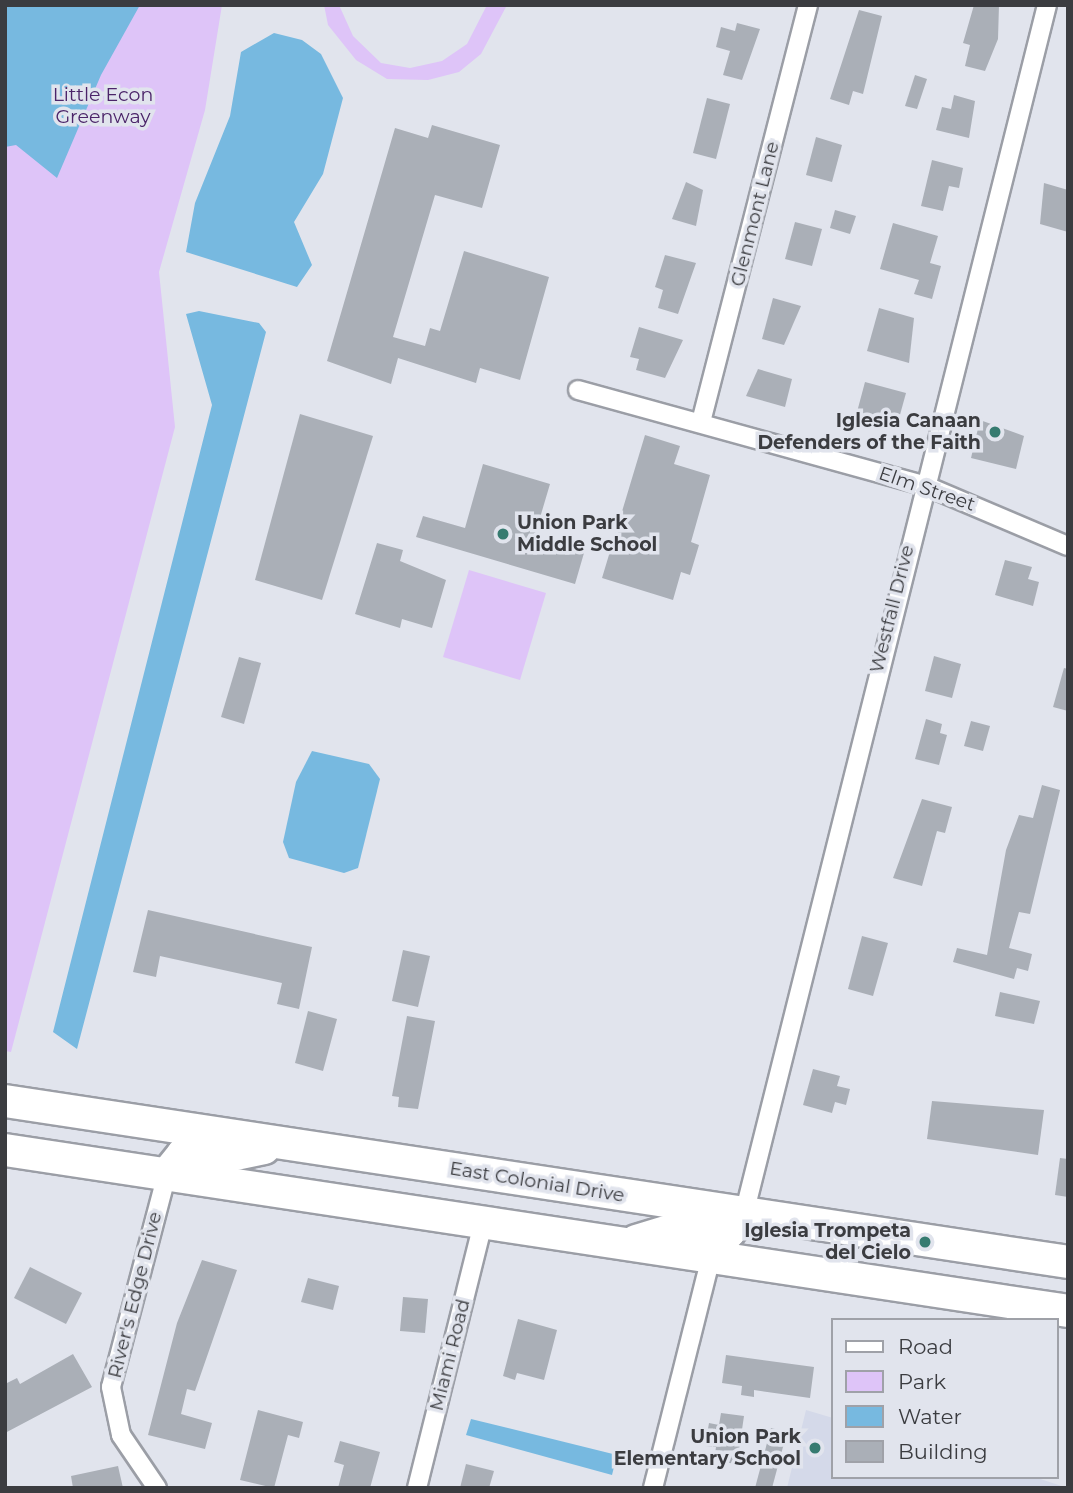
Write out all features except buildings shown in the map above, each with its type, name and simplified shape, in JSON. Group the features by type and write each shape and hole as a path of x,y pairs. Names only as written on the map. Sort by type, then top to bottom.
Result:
{"highway":[{"name":"East Colonial Drive","path":"5,1101 1068,1262"},
{"path":"167,1174 183,1154 221,1157 286,1143"},
{"path":"5,1150 1068,1311"},
{"path":"625,1244 682,1227 729,1232 744,1214"}],"street":[{"name":"Glenmont Lane","path":"701,422 808,5"},
{"name":"Westfall Drive","path":"744,1214 924,485 1047,5"},
{"name":"Elm Street","path":"578,390 924,485 1068,546"},
{"name":"River's Edge Drive","path":"157,1488 121,1435 111,1387 167,1174"},
{"name":"Miami Road","path":"417,1488 483,1223"},
{"path":"653,1488 711,1257"}],"shaded area":[{"name":"Union Park Elementary School","path":"806,1410 832,1418 832,1479 1040,1479 1068,1488 787,1488"}],"green space":[{"name":"Little Econ Greenway","path":"5,5 222,5 205,110 159,272 175,427 11,1052 5,1051"},
{"path":"324,5 339,5 353,36 381,63 410,68 442,61 467,44 487,5 507,5 481,54 459,72 428,80 387,79 356,60 328,25"},
{"path":"469,570 546,593 520,680 443,657"}],"water":[{"path":"5,5 140,5 101,75 57,178 16,145 5,147"},
{"path":"274,33 302,40 321,54 343,98 323,174 294,222 312,265 297,287 186,252 195,203 230,116 241,52"},
{"path":"199,311 259,323 266,332 77,1049 53,1032 212,405 186,314"},
{"path":"312,751 369,764 380,779 358,868 344,873 289,858 283,842 296,782"},
{"path":"471,1419 617,1455 612,1475 466,1435"}],"place":[{"name":"Iglesia Canaan Defenders of the Faith","path":"995,432"},
{"name":"Union Park Middle School","path":"503,534"},
{"name":"Iglesia Trompeta del Cielo","path":"925,1242"},
{"name":"Union Park Elementary School","path":"815,1448"}]}
